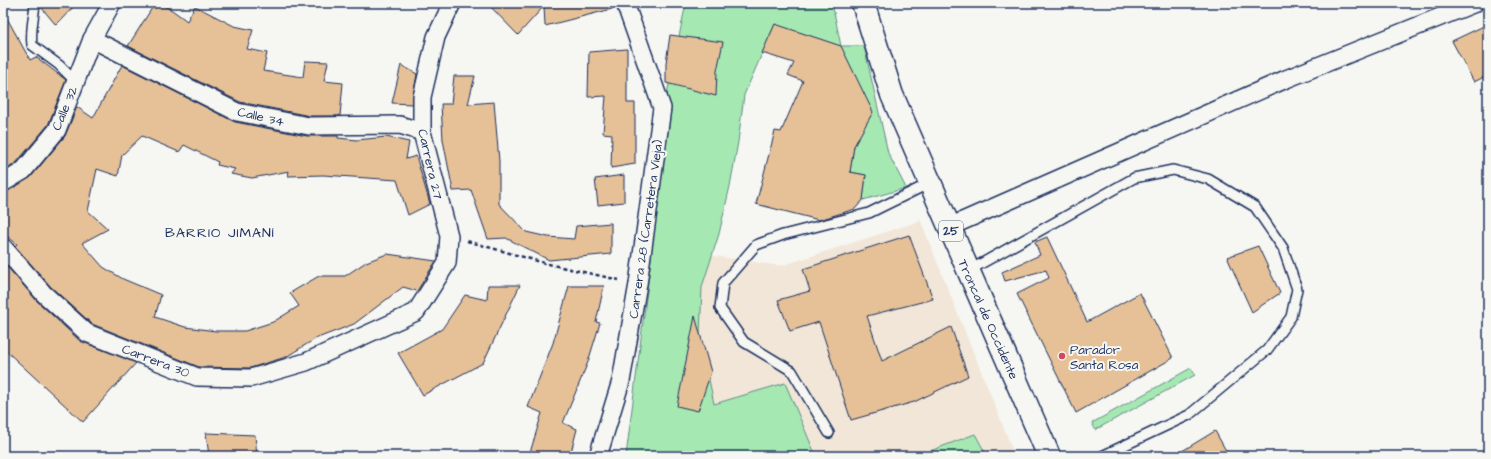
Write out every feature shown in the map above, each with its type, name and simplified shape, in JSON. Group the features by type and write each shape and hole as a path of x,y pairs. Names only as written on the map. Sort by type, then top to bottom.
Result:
{"main road":[{"name":"Troncal de Occidente","path":"863,3 892,95 1049,456"}],"street":[{"name":"Calle 32","path":"3,183 23,171 57,130 92,39 112,3"},
{"name":"Carrera 27","path":"438,280 447,263 450,236 422,132 422,97 436,37 452,3"},
{"path":"949,227 1286,79 1475,3"},
{"name":"Carrera 28 (Carretera Vieja)","path":"598,456 621,381 638,284 662,108 630,5"},
{"name":"Calle 34","path":"92,39 237,112 309,126 400,125 422,132"},
{"name":"Carrera 30","path":"3,247 44,294 87,333 197,376 251,378 306,362 416,312 438,280"}],"lane":[{"path":"35,3 34,18 30,33 32,45 60,65 75,81"},
{"path":"968,270 1134,178 1173,170 1208,179 1255,207 1282,248 1297,289 1291,317 1267,350 1189,415 1102,456"},
{"path":"829,433 792,371 744,342 720,308 723,283 756,245 783,235 869,213 930,183"}],"path":[{"path":"450,236 548,264 638,284"}],"shaded area":[{"path":"919,217 1015,456 633,456 661,248 781,266 920,221"}],"green space":[{"path":"686,3 832,3 841,46 864,46 888,153 906,188 863,200 866,175 850,172 854,146 872,112 775,24 744,95 738,142 730,186 719,234 702,287 700,335 714,404 785,383 816,456 626,456 651,259 652,193 664,108"},
{"path":"1191,368 1195,375 1095,430 1092,423"},
{"path":"975,434 987,456 917,456"}],"building":[{"path":"41,3 77,3 56,25 41,7"},
{"path":"158,3 172,10 187,21 195,6 234,26 253,30 247,49 267,53 263,71 303,77 305,61 328,62 324,81 343,83 340,116 310,116 240,102 128,46 152,8"},
{"path":"487,3 611,3 612,9 545,26 544,6 518,35"},
{"path":"3,11 30,60 36,57 66,80 48,125 16,163 3,171"},
{"path":"775,24 841,46 873,112 854,146 850,172 866,175 863,200 855,209 819,220 756,204 775,131 781,132 803,81 788,75 794,63 762,53"},
{"path":"1488,24 1488,75 1474,82 1452,41"},
{"path":"670,35 723,42 717,71 716,96 666,83 666,63"},
{"path":"627,49 627,103 635,103 635,164 611,168 612,134 603,133 606,96 588,97 589,52"},
{"path":"122,65 235,122 307,136 338,136 338,138 357,140 386,137 409,142 406,159 416,156 430,204 408,215 397,180 323,175 288,176 289,171 252,178 231,174 235,169 217,165 218,162 184,145 179,152 142,136 122,155 118,176 97,169 88,211 108,229 82,243 103,267 123,279 161,295 155,317 185,327 216,331 245,331 273,322 299,306 290,293 319,276 345,276 366,262 387,254 436,261 417,291 403,287 354,324 315,339 286,357 250,368 199,367 92,324 51,287 15,246 17,244 3,233 3,193 31,177 65,136 77,107 93,118"},
{"path":"401,65 417,74 412,104 392,103"},
{"path":"454,76 475,76 468,104 494,102 499,161 499,204 526,232 548,237 574,239 576,226 611,223 611,254 549,260 506,238 488,239 471,190 453,191 443,140 441,104 451,104"},
{"path":"624,175 624,202 598,205 595,179"},
{"path":"909,235 933,299 867,316 882,361 951,327 968,376 914,402 851,420 819,322 790,331 778,300 810,291 803,269"},
{"path":"1047,237 1087,322 1140,293 1173,358 1076,413 1017,294 1049,278 1046,270 1005,281 1002,272 1040,255 1035,242"},
{"path":"1258,246 1280,293 1252,312 1227,257"},
{"path":"3,262 37,301 80,341 136,363 83,422 3,348"},
{"path":"488,285 520,285 483,363 423,395 398,353 442,329 465,295 487,300"},
{"path":"569,286 604,286 596,322 600,323 588,362 563,423 577,429 570,456 529,456 542,413 528,407 553,343"},
{"path":"695,316 711,372 698,411 677,406"},
{"path":"1215,431 1229,456 1174,456"},
{"path":"206,433 255,435 257,456 209,456"}],"place":[{"name":"Parador Santa Rosa","path":"1062,356"}],"district":[{"name":"BARRIO JIMANÍ","path":"220,232"}]}
